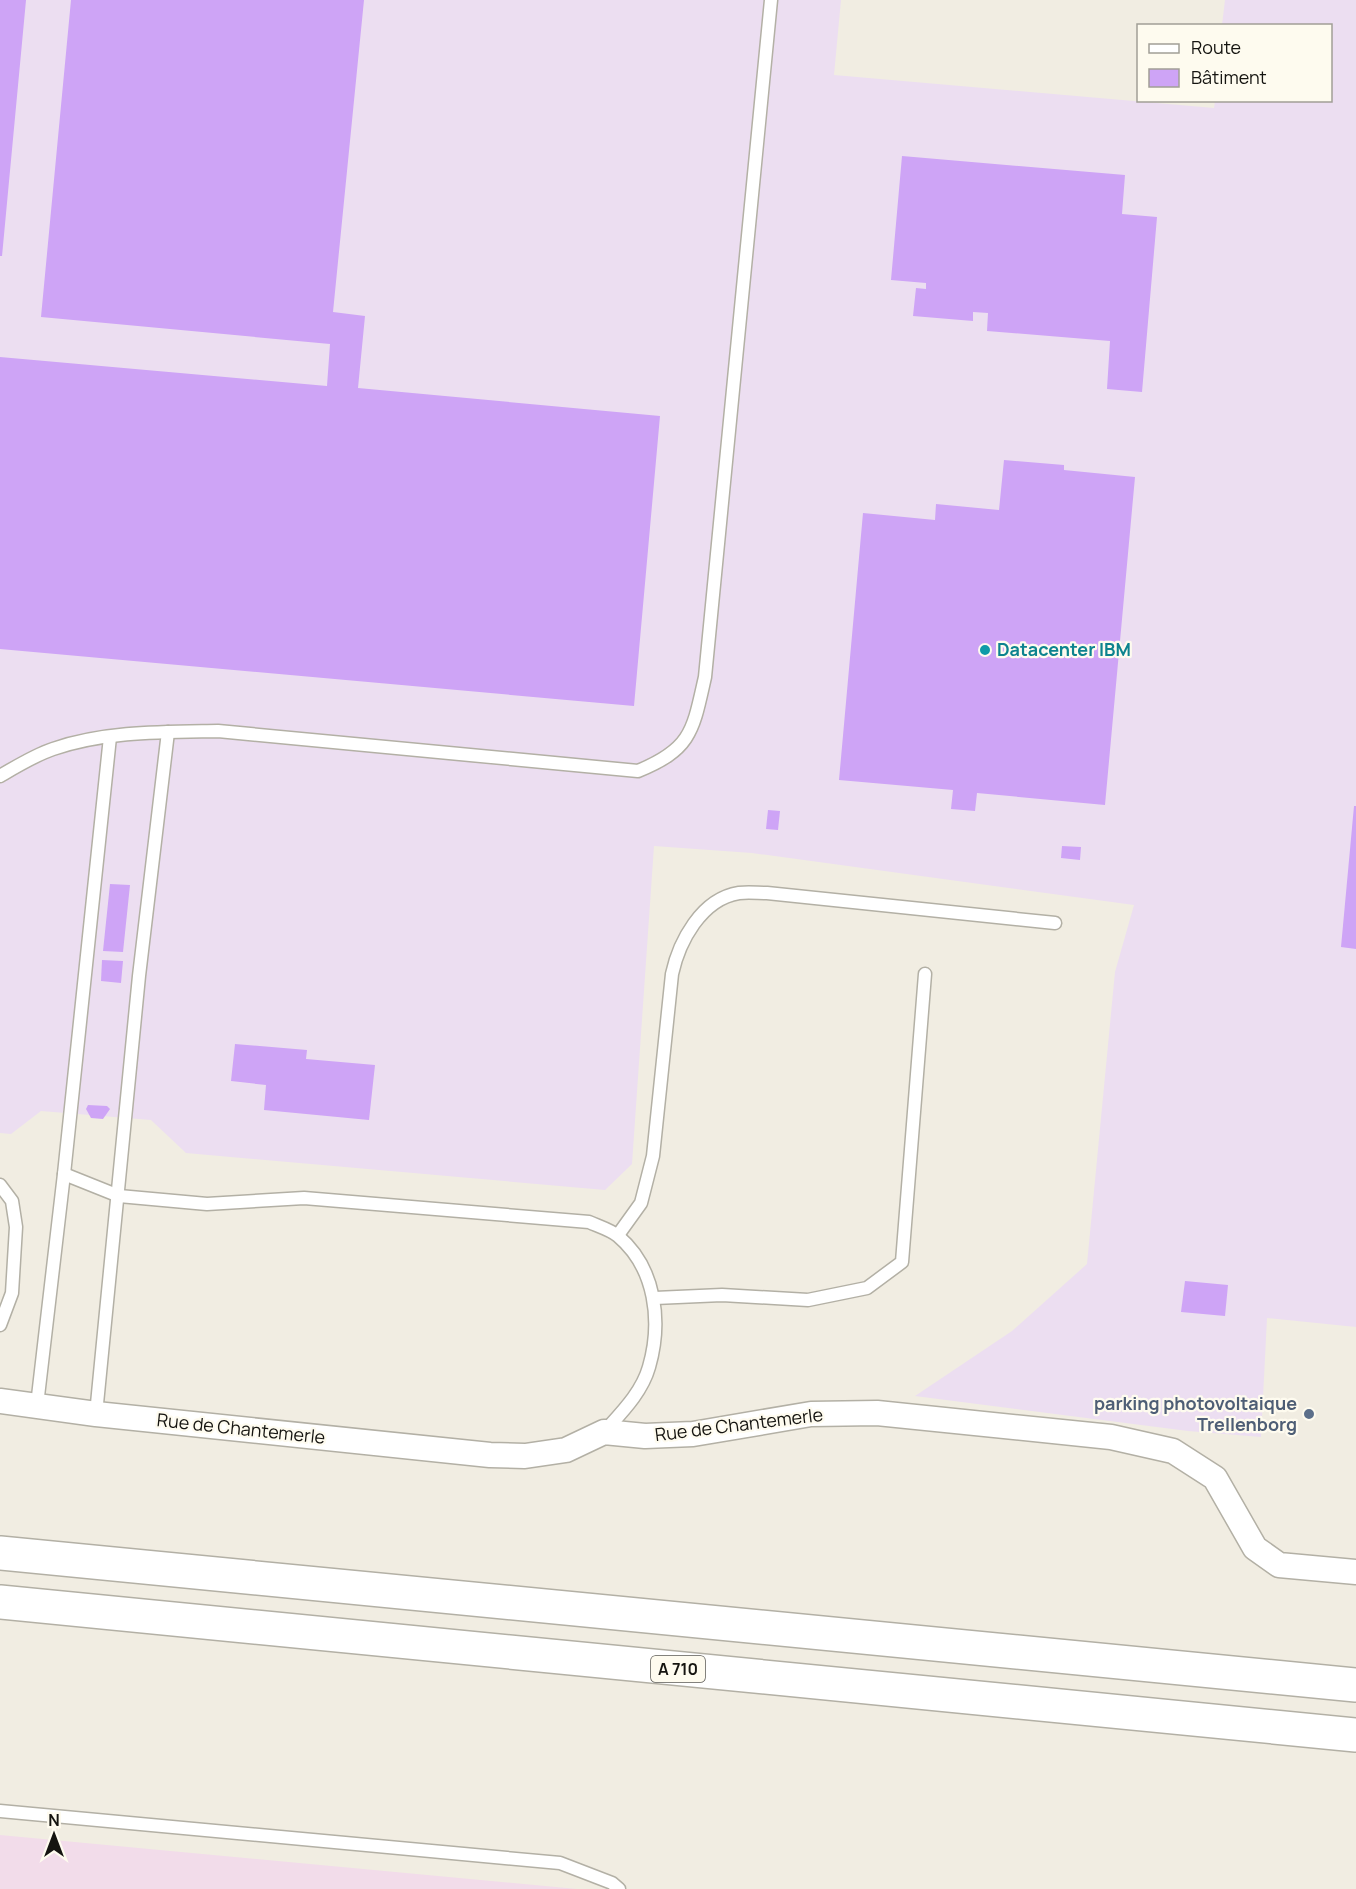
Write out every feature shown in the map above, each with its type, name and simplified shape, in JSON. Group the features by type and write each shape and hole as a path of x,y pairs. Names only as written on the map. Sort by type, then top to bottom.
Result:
{"highway":[{"path":"0,1553 1356,1685"},
{"name":"A 710","path":"0,1602 1356,1735"}],"street":[{"name":"Rue de Chantemerle","path":"0,1401 96,1414 490,1455 525,1456 566,1450 604,1432 645,1436 693,1434 811,1414 877,1413 1111,1437 1173,1451 1215,1478 1255,1548 1279,1564 1356,1572"}],"lane":[{"path":"0,776 53,749 110,737 168,732 218,731 638,771 662,761 678,750 690,732 705,677 771,0"},
{"path":"96,1414 139,976 168,732"},
{"path":"37,1405 110,737"},
{"path":"618,1235 640,1203 653,1156 676,953 690,927 712,906 738,893 767,893 1055,923"},
{"path":"655,1298 722,1295 808,1300 867,1288 902,1262 925,974"},
{"path":"64,1174 119,1196 207,1204 304,1198 589,1222 618,1235 642,1264 655,1298 649,1368 632,1401 604,1432"},
{"path":"0,1185 12,1201 16,1227 12,1293 0,1325"},
{"path":"0,1811 560,1863 612,1883 619,1889"}],"shaded area":[{"path":"0,0 841,0 834,75 1214,108 1215,102 1332,102 1332,24 1222,24 1225,0 1356,0 1356,1327 1267,1318 1261,1437 1188,1431 915,1396 1012,1331 1087,1264 1115,972 1134,905 752,853 654,846 632,1164 605,1190 186,1153 151,1120 41,1111 11,1134 0,1133"},
{"path":"0,1835 577,1889 0,1889"}],"building":[{"path":"0,0 26,0 2,256 0,256"},
{"path":"71,0 364,0 333,312 365,316 358,388 660,416 634,706 0,649 0,357 327,386 330,344 41,317"},
{"path":"902,156 1125,175 1122,214 1157,217 1142,392 1107,389 1110,341 987,331 988,313 973,312 973,321 913,316 916,288 926,289 926,283 891,280"},
{"name":"Datacenter IBM","path":"1004,460 1064,465 1064,470 1135,477 1105,805 977,793 975,811 951,809 953,790 839,780 863,513 935,520 936,504 999,510"},
{"path":"1354,806 1356,806 1356,949 1341,947"},
{"path":"768,810 780,811 778,830 766,829"},
{"path":"1062,846 1081,847 1080,860 1061,858"},
{"path":"110,884 130,885 123,952 103,951"},
{"path":"102,960 123,961 121,983 101,981"},
{"path":"235,1044 307,1050 306,1059 375,1065 369,1120 264,1110 266,1085 231,1081"},
{"path":"88,1105 107,1106 110,1109 103,1119 91,1118 86,1109"},
{"path":"1185,1281 1228,1285 1225,1316 1181,1312"}],"place":[{"name":"Datacenter IBM","path":"985,650"},
{"name":"parking photovoltaique Trellenborg","path":"1309,1414"}]}
